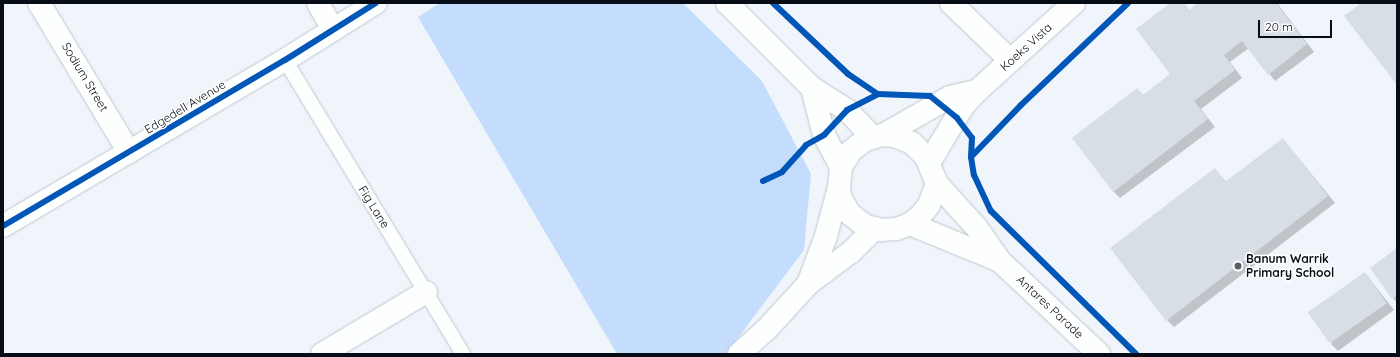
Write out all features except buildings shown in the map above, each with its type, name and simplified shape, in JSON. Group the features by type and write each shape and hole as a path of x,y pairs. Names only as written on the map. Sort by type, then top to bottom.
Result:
{"street":[{"name":"Sodium Street","path":"39,3 129,152"},
{"path":"318,3 333,30"},
{"name":"Edgedell Avenue","path":"3,226 285,60 376,3"},
{"path":"726,3 812,88 847,110 878,137"},
{"path":"951,3 1011,61"},
{"name":"Koeks Vista","path":"929,163 963,106 1074,3"},
{"path":"808,284 826,236 840,177 851,151 865,140 894,136 912,143 926,157 937,184 929,205 920,216 910,224 896,229 881,230 864,225 850,214 841,199 840,177 824,135 812,88"},
{"path":"878,137 950,97 978,91"},
{"name":"Antares Parade","path":"937,184 977,228 1000,261 1099,354"},
{"name":"Antares Parade","path":"910,224 1000,261"},
{"path":"739,354 766,330 808,284 851,252 875,228"},
{"path":"322,354 426,292"}],"lane":[{"name":"Fig Lane","path":"285,60 463,354"}],"shaded area":[{"path":"440,3 683,3 762,81 811,174 804,250 726,354 617,354 418,17"}],"cycle path":[{"path":"3,226 285,60 376,3"},
{"path":"773,3 848,74 878,94 930,96 957,118 972,138 971,157 974,175 991,211 1136,354"},
{"path":"971,157 1020,106 1128,3"},
{"path":"763,181 782,172 806,145 824,135 847,110 878,94"}],"place":[{"name":"Banum Warrik Primary School","path":"1238,266"}]}
